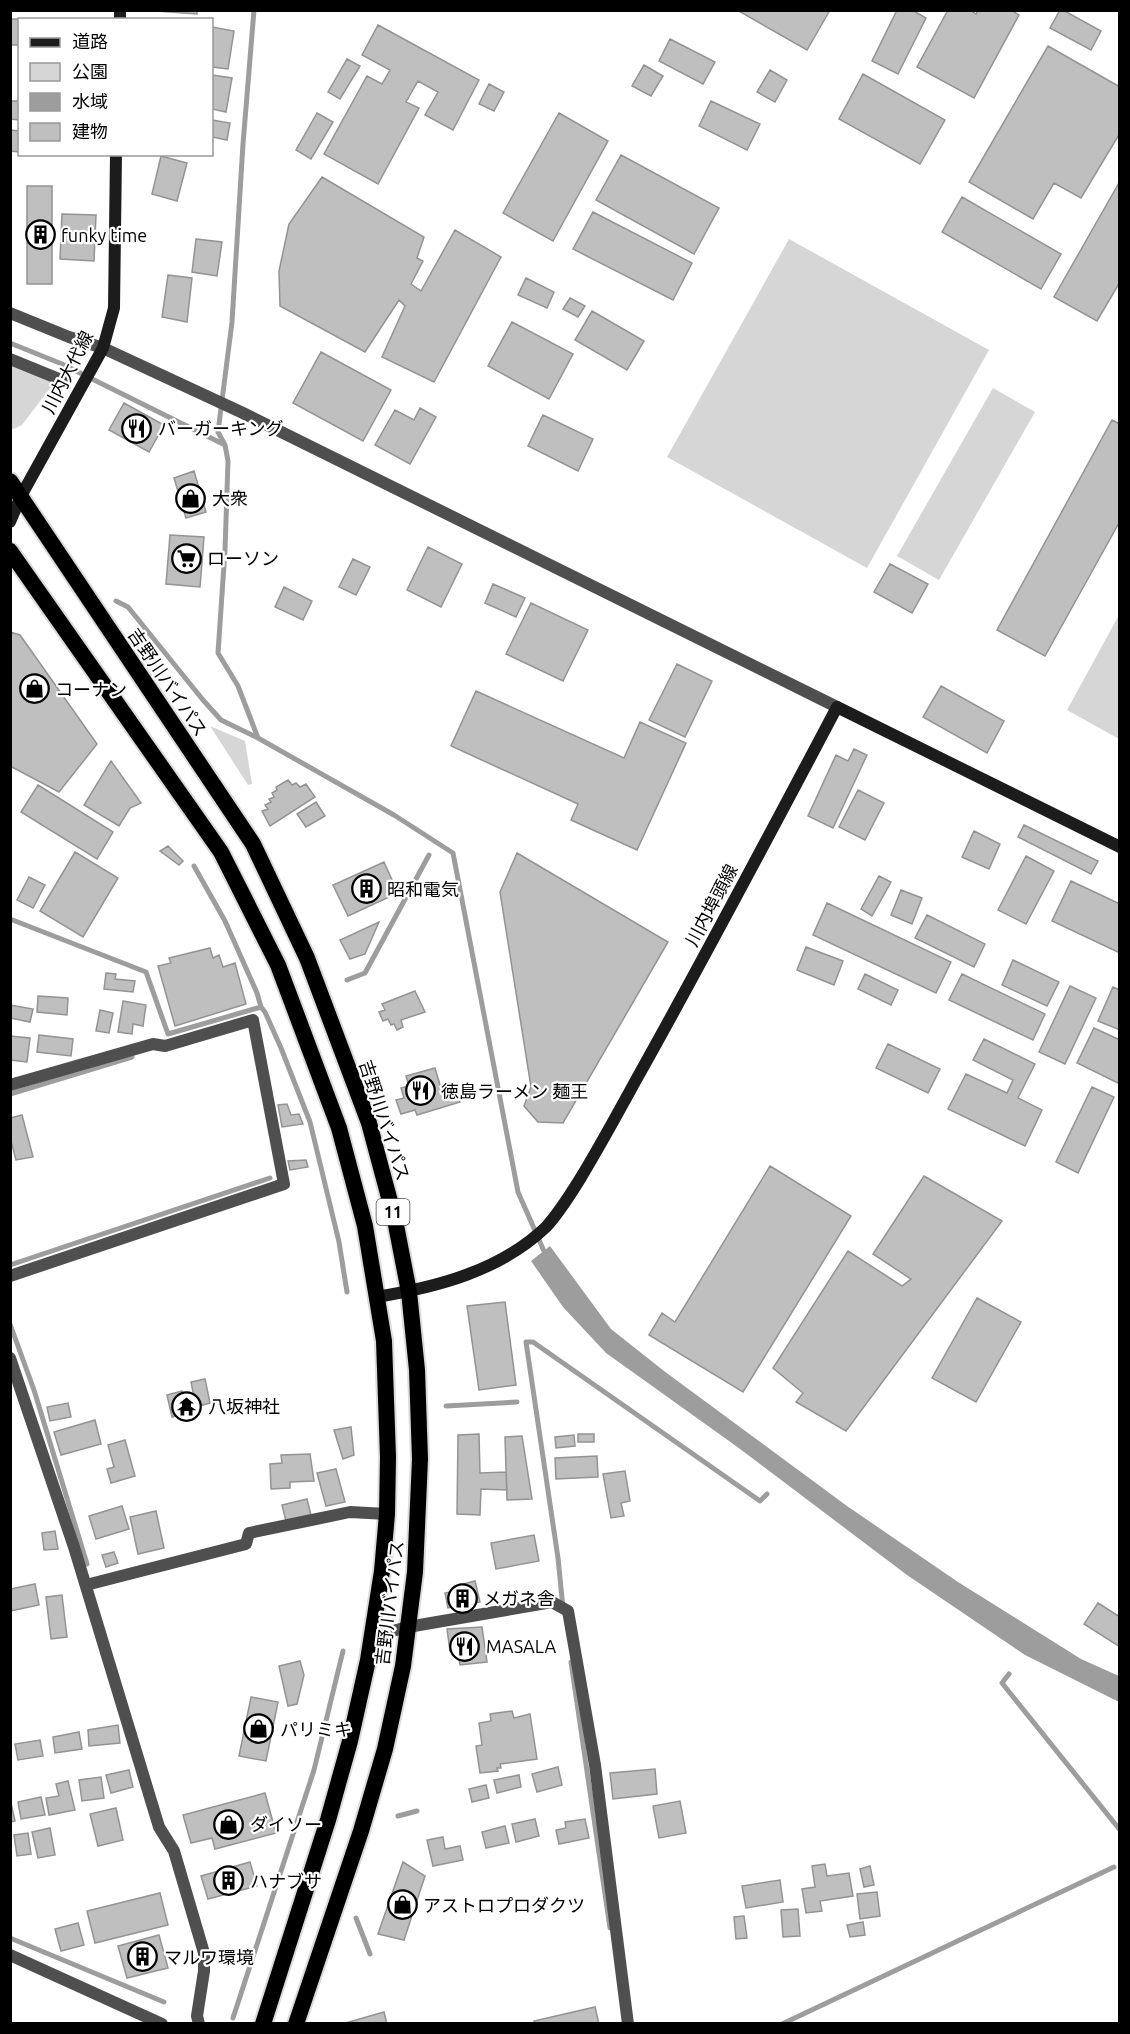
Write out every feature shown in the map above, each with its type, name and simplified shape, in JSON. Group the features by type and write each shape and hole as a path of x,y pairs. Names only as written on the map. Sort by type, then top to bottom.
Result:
{"highway":[{"name":"吉野川バイパス","path":"10,481 253,844 307,958 369,1123 395,1220 409,1292 417,1370 420,1459 415,1572 403,1666 385,1749 361,1831 296,2024"},
{"name":"吉野川バイパス","path":"10,551 221,852 278,965 339,1128 365,1226 384,1341 388,1458 387,1514 382,1571 373,1635 350,1741 328,1820 263,2024"}],"main road":[{"name":"川内大代線","path":"10,522 21,496 103,348 114,308 116,156"},
{"path":"837,707 1119,847"},
{"name":"川内埠頭線","path":"376,1297 434,1286 500,1260 546,1226 562,1206 578,1183 680,1001 837,707"}],"street":[{"path":"10,313 103,348 208,396 837,707"},
{"path":"10,359 64,381"},
{"path":"10,1085 153,1044 165,1047 253,1020 284,1184 10,1276"},
{"path":"10,1358 86,1585 159,1827 174,1851 204,1953 198,2024"},
{"path":"86,1585 246,1544 249,1533 350,1512 387,1514"},
{"path":"373,1635 552,1602 568,1611 595,1765 628,2024"},
{"path":"10,1955 162,2024"}],"green space":[{"path":"789,239 989,350 867,568 667,457"},
{"path":"11,365 54,383 22,425 11,430"},
{"path":"993,388 1035,412 939,580 897,556"},
{"path":"1119,615 1119,739 1067,710"},
{"path":"210,726 245,741 252,784 248,785"}],"water":[{"path":"550,1246 611,1329 664,1371 847,1506 958,1582 1081,1659 1119,1676 1119,1702 1025,1655 907,1575 736,1446 606,1353 563,1307 531,1261"}],"building":[{"path":"142,10 197,10 197,14"},
{"path":"737,10 830,10 807,50"},
{"path":"897,10 912,10 926,18 898,74 872,61"},
{"path":"948,10 970,10 976,14 978,10 1011,10 1019,15 974,98 917,67"},
{"path":"1060,10 1101,31 1091,50 1050,28"},
{"path":"10,19 18,19 18,45 10,45"},
{"path":"378,25 479,80 453,130 425,115 438,92 418,81 406,102 419,108 378,184 324,154 367,76 382,84 390,70 362,55"},
{"path":"213,27 234,31 228,69 213,67"},
{"path":"670,39 715,62 703,84 659,61"},
{"path":"1048,46 1120,87 1120,133 1081,198 1054,183 1033,219 969,182"},
{"path":"347,59 360,66 340,99 328,92"},
{"path":"644,65 663,76 651,96 632,86"},
{"path":"770,70 787,80 775,102 757,92"},
{"path":"863,74 945,120 920,164 839,119"},
{"path":"213,75 232,78 226,112 213,109"},
{"path":"489,84 504,92 494,111 479,104"},
{"path":"10,101 18,101 18,120 10,119"},
{"path":"711,101 760,124 747,150 699,126"},
{"path":"317,113 333,122 311,159 296,150"},
{"path":"559,113 608,141 553,241 503,213"},
{"path":"213,120 230,123 227,140 213,137"},
{"path":"10,130 18,131 18,152 10,151"},
{"path":"621,155 719,208 694,254 596,200"},
{"path":"161,156 187,163 177,201 152,194"},
{"path":"322,177 424,237 417,258 423,261 411,284 421,291 455,230 501,257 434,382 382,357 405,306 399,300 365,352 280,306 279,271 289,224"},
{"path":"1120,181 1120,282 1097,321 1054,297"},
{"name":"funky time","path":"27,186 52,186 52,284 27,284"},
{"path":"962,197 1061,254 1041,289 942,232"},
{"path":"593,212 692,263 673,300 573,249"},
{"path":"62,214 96,215 94,261 60,259"},
{"path":"196,239 222,242 217,276 192,272"},
{"path":"168,275 192,278 187,322 162,317"},
{"path":"526,278 554,292 547,308 518,295"},
{"path":"570,298 585,306 578,317 563,309"},
{"path":"592,311 644,341 627,370 575,340"},
{"path":"512,322 573,354 549,399 488,366"},
{"path":"321,352 391,390 363,441 293,403"},
{"name":"バーガーキング","path":"124,403 164,425 149,452 109,430"},
{"path":"420,408 436,417 410,464 375,445 395,410 414,420"},
{"path":"543,415 593,439 578,471 528,446"},
{"path":"1112,420 1120,424 1120,521 1045,656 997,630"},
{"path":"194,471 206,512 186,518 174,478"},
{"path":"170,535 204,537 200,587 166,584"},
{"path":"428,547 462,564 441,607 407,590"},
{"path":"353,559 370,567 356,595 339,587"},
{"path":"890,564 928,584 912,613 874,592"},
{"path":"493,584 525,598 516,617 485,603"},
{"path":"284,587 312,601 303,620 275,607"},
{"path":"531,603 588,630 563,681 506,654"},
{"name":"コーナン","path":"10,632 20,635 97,744 59,792 10,766"},
{"path":"677,664 712,681 685,737 649,720"},
{"path":"941,686 1004,721 987,753 923,717"},
{"path":"476,691 624,758 640,722 686,743 637,850 571,820 578,804 451,746"},
{"path":"854,749 867,755 833,828 808,816 836,755 848,761"},
{"path":"111,761 141,803 130,808 119,826 84,805"},
{"path":"288,780 292,785 296,783 300,787 306,784 315,797 270,826 262,811 268,809 265,805 271,802 269,799 274,797 272,793 277,790 276,787"},
{"path":"38,785 113,832 97,859 21,812"},
{"path":"858,790 884,803 865,840 839,827"},
{"path":"316,802 325,816 306,827 297,814"},
{"path":"1024,825 1098,861 1091,874 1018,837"},
{"path":"974,831 1000,844 989,869 962,857"},
{"path":"168,846 183,861 179,865 160,851"},
{"path":"75,852 118,878 83,937 40,911"},
{"path":"517,853 668,942 563,1123 538,1122 524,1106 531,1087 500,892"},
{"path":"1026,856 1054,871 1026,924 998,910"},
{"name":"昭和電気","path":"384,862 398,893 348,916 333,885"},
{"path":"879,876 891,882 872,916 861,909"},
{"path":"29,877 45,885 33,908 17,900"},
{"path":"1071,881 1120,904 1120,953 1052,921"},
{"path":"901,890 922,898 912,924 891,915"},
{"path":"827,903 951,962 936,993 813,935"},
{"path":"927,915 985,944 974,967 915,938"},
{"path":"379,922 365,954 350,959 340,940"},
{"path":"806,947 843,961 834,985 797,970"},
{"path":"210,948 213,958 219,955 223,967 235,963 246,1004 175,1026 158,966 171,963 169,958"},
{"path":"1013,960 1059,982 1047,1006 1002,985"},
{"path":"106,973 116,974 115,979 135,981 133,992 104,989"},
{"path":"865,974 898,990 891,1005 858,989"},
{"path":"962,974 1045,1014 1033,1040 949,1000"},
{"path":"1070,986 1096,998 1065,1064 1039,1052"},
{"path":"1113,987 1120,990 1120,1030 1098,1021"},
{"path":"415,991 425,1012 401,1020 403,1027 397,1030 388,1019 383,1021 379,1012 385,1010 382,1004"},
{"path":"38,996 68,998 67,1015 37,1012"},
{"path":"123,1001 146,1005 143,1026 133,1024 132,1034 118,1032"},
{"path":"10,1005 33,1009 30,1022 10,1018"},
{"path":"100,1010 113,1013 109,1033 96,1031"},
{"path":"1094,1028 1120,1040 1120,1084 1077,1063"},
{"path":"39,1035 73,1039 71,1056 37,1052"},
{"path":"10,1036 30,1038 27,1062 10,1060"},
{"path":"984,1039 1035,1064 1018,1098 1042,1110 1025,1146 948,1109 966,1074 1007,1093 1013,1080 973,1060"},
{"path":"888,1044 940,1069 928,1093 876,1068"},
{"path":"435,1068 440,1085 453,1082 460,1102 417,1115 415,1110 401,1114 396,1100 404,1098 401,1088 409,1086 406,1076"},
{"path":"1092,1087 1114,1097 1078,1173 1056,1162"},
{"path":"287,1104 291,1115 299,1114 303,1124 282,1127 278,1105"},
{"path":"22,1115 33,1157 16,1160 10,1137 10,1118"},
{"path":"306,1160 308,1167 290,1170 288,1161"},
{"path":"770,1166 851,1216 743,1392 649,1335 662,1313 675,1322"},
{"path":"924,1176 1002,1221 846,1431 796,1402 803,1393 773,1368 848,1251 902,1286 911,1279 873,1254"},
{"path":"977,1298 1021,1322 976,1402 932,1378"},
{"path":"505,1302 516,1385 479,1390 467,1306"},
{"path":"205,1379 210,1403 196,1407 191,1382"},
{"path":"182,1391 188,1413 172,1417 167,1395"},
{"path":"68,1403 71,1417 50,1421 47,1407"},
{"path":"95,1420 101,1444 61,1455 54,1432"},
{"path":"351,1427 354,1455 343,1459 334,1430"},
{"path":"479,1434 480,1473 506,1472 507,1490 481,1489 480,1515 457,1514 458,1435"},
{"path":"578,1434 594,1434 594,1442 578,1442"},
{"path":"574,1435 575,1446 556,1448 555,1437"},
{"path":"522,1436 532,1499 507,1500 505,1437"},
{"path":"125,1440 135,1476 111,1483 107,1469 114,1467 108,1445"},
{"path":"310,1454 314,1481 290,1482 290,1488 271,1489 270,1464 282,1463 281,1455"},
{"path":"597,1456 598,1477 556,1479 555,1458"},
{"path":"336,1469 345,1502 326,1506 317,1473"},
{"path":"625,1471 630,1501 621,1503 624,1516 611,1518 603,1474"},
{"path":"307,1499 311,1515 286,1521 282,1505"},
{"path":"122,1506 129,1529 96,1539 89,1516"},
{"path":"156,1511 164,1548 138,1554 130,1517"},
{"path":"55,1531 58,1549 44,1550 42,1533"},
{"path":"534,1535 539,1561 496,1569 491,1543"},
{"path":"114,1552 118,1563 106,1567 102,1555"},
{"name":"メガネ舎","path":"475,1581 480,1602 448,1608 445,1593 460,1590 459,1585"},
{"path":"35,1584 39,1605 10,1611 10,1589"},
{"path":"62,1595 67,1637 51,1639 46,1597"},
{"path":"1098,1603 1120,1617 1120,1647 1084,1624"},
{"path":"482,1627 487,1662 460,1665 458,1650 450,1651 447,1629"},
{"path":"300,1661 304,1675 297,1704 288,1706 279,1666"},
{"name":"パリミキ","path":"251,1697 278,1702 266,1761 239,1756"},
{"path":"512,1711 514,1718 530,1714 537,1759 500,1764 501,1768 497,1768 498,1771 480,1773 476,1746 482,1745 479,1723 491,1721 490,1714"},
{"path":"118,1725 120,1743 89,1746 88,1730"},
{"path":"79,1732 82,1749 55,1753 53,1737"},
{"path":"40,1740 43,1756 18,1760 15,1744"},
{"path":"558,1767 562,1785 537,1792 532,1774"},
{"path":"655,1769 657,1794 613,1799 610,1773"},
{"path":"129,1770 133,1787 111,1793 106,1775"},
{"path":"519,1775 521,1787 497,1793 494,1780"},
{"path":"101,1777 104,1798 82,1801 79,1780"},
{"path":"68,1781 75,1810 49,1815 46,1798 59,1796 56,1784"},
{"path":"486,1785 489,1798 472,1802 469,1789"},
{"name":"ダイソー","path":"265,1793 276,1833 215,1849 212,1838 191,1843 183,1815"},
{"path":"41,1797 45,1815 21,1819 18,1802"},
{"path":"10,1799 15,1821 10,1822"},
{"path":"680,1801 686,1833 659,1838 653,1806"},
{"path":"116,1808 123,1840 98,1846 90,1814"},
{"path":"535,1819 539,1836 516,1842 512,1824"},
{"path":"585,1819 589,1838 559,1844 556,1830 566,1828 565,1822"},
{"path":"505,1826 509,1843 486,1848 482,1832"},
{"path":"50,1828 55,1855 38,1858 32,1832"},
{"path":"28,1833 31,1854 17,1856 14,1835"},
{"path":"443,1837 445,1849 460,1846 463,1860 433,1866 427,1840"},
{"name":"ハナブサ","path":"250,1862 257,1886 208,1899 201,1876"},
{"name":"アストロプロダクツ","path":"403,1862 425,1876 404,1940 378,1934"},
{"path":"825,1864 827,1876 849,1873 853,1896 820,1901 822,1911 806,1913 802,1889 815,1887 812,1866"},
{"path":"870,1866 874,1885 864,1887 860,1869"},
{"path":"780,1880 783,1902 746,1908 742,1886"},
{"path":"877,1892 880,1916 860,1919 857,1894"},
{"path":"160,1893 168,1925 95,1943 87,1911"},
{"path":"798,1909 800,1936 783,1937 781,1910"},
{"path":"744,1916 747,1938 736,1939 734,1917"},
{"path":"863,1922 865,1935 850,1937 847,1925"},
{"path":"78,1923 84,1945 61,1951 55,1929"},
{"name":"マルワ環境","path":"159,1935 168,1968 127,1978 118,1946"},
{"path":"595,2007 599,2024 535,2024 534,2021"},
{"path":"384,2012 387,2024 342,2024"}],"waterway":[{"path":"254,10 232,322 218,432 225,445 228,461 218,653 238,686 258,738"},
{"path":"10,343 62,364 225,445"},
{"path":"116,601 128,607 221,720 258,738 394,815 453,853 518,1192 547,1258"},
{"path":"347,980 365,973 429,855"},
{"path":"194,866 225,921 281,1048 310,1122 339,1242 347,1292"},
{"path":"10,919 146,972 168,1034 261,1007"},
{"path":"10,1094 132,1057"},
{"path":"10,1265 270,1178"},
{"path":"10,1324 34,1390 87,1564"},
{"path":"563,1608 558,1558 526,1342 533,1342 760,1501 767,1494"},
{"path":"446,1406 517,1402"},
{"path":"233,2018 314,1770 343,1651"},
{"path":"571,1662 610,1928"},
{"path":"1009,1674 1002,1683 1120,1830"},
{"path":"398,1816 417,1811"},
{"path":"782,2024 1114,1867"},
{"path":"356,1918 370,1954"},
{"path":"10,1938 164,2002"}],"place":[{"name":"funky time","path":"40,235"},
{"name":"バーガーキング","path":"137,428"},
{"name":"大衆","path":"191,498"},
{"name":"ローソン","path":"186,558"},
{"name":"コーナン","path":"34,689"},
{"name":"昭和電気","path":"366,889"},
{"name":"徳島ラーメン 麺王","path":"420,1091"},
{"name":"八坂神社","path":"187,1406"},
{"name":"メガネ舎","path":"462,1598"},
{"name":"MASALA","path":"465,1646"},
{"name":"パリミキ","path":"259,1729"},
{"name":"ダイソー","path":"229,1824"},
{"name":"ハナブサ","path":"229,1881"},
{"name":"アストロプロダクツ","path":"402,1905"},
{"name":"マルワ環境","path":"143,1957"}]}
